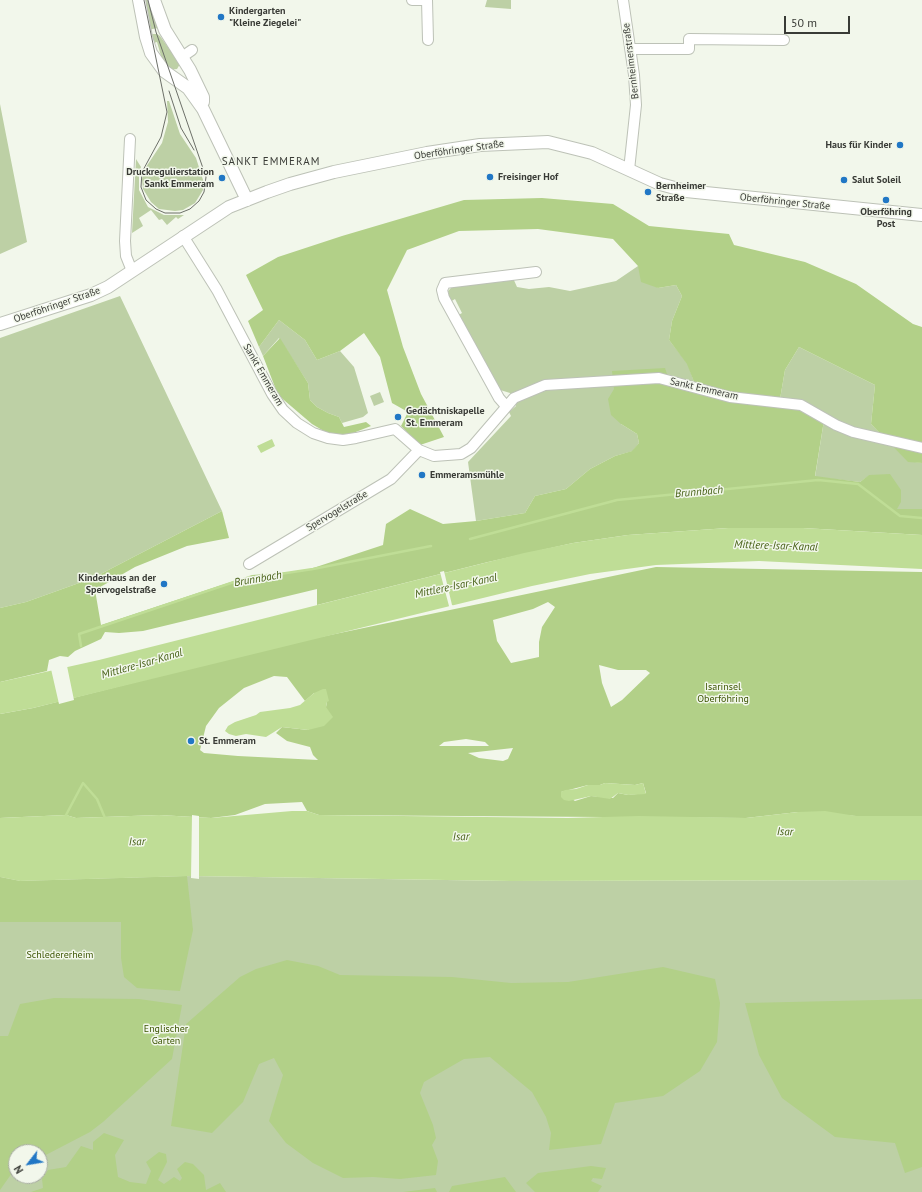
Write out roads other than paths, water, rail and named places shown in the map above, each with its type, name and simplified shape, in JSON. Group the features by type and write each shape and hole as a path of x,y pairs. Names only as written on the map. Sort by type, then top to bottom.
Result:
{"main road":[{"path":"139,0 148,46 156,62 188,88 203,109 247,200"},
{"path":"154,0 165,30 186,56 203,97 203,109"},
{"path":"169,74 180,72 184,66 186,56"},
{"name":"Oberföhringer Straße","path":"0,324 91,295 108,287 229,207 247,200 312,177 427,153 480,145 548,142 592,153 660,184 686,191 922,215"}],"street":[{"path":"412,0 427,0 428,40"},
{"name":"Bernheimerstraße","path":"623,0 631,50 636,105 629,170"},
{"path":"631,50 689,49 689,39 784,40"},
{"path":"130,139 125,241 126,256 132,271"},
{"name":"Sankt Emmeram","path":"184,236 217,290 261,374 283,410 297,423 313,433 328,438 343,440 396,429 419,450 434,456 461,454 471,448 514,398 546,385 659,378 730,397 801,405 836,425 854,432 922,448"},
{"path":"506,406 500,398 444,298 442,290 444,283 536,272"},
{"name":"Spervogelstraße","path":"249,564 391,479 419,450"}],"water":[{"path":"272,439 275,446 261,453 257,446"},
{"name":"Mittlere-Isar-Kanal","path":"728,528 803,528 922,535 922,569 759,561 656,565 590,574 532,586 33,708 0,714 0,682 99,660 524,553 573,543 628,535"},
{"path":"326,689 329,701 327,702 326,707 333,717 324,726 308,730 282,727 266,737 246,734 236,736 225,731 228,726 235,722 256,715 260,712 290,708 300,705 314,693"},
{"path":"605,783 635,785 643,783 646,794 628,795 618,793 610,799 591,796 569,801 564,800 561,797 561,792 565,790"},
{"name":"Isar","path":"307,811 319,815 568,818 639,816 746,818 798,812 825,811 856,816 922,816 922,880 510,881 191,876 20,881 0,877 0,818 66,815 76,818 159,815 211,818"}],"waterway":[{"name":"Brunnbach","path":"470,539 617,500 818,480 858,484 900,516 922,518"},
{"name":"Brunnbach","path":"81,646 79,634 240,580 313,569 431,546"},
{"name":"Brunnbach","path":"67,817 66,815 83,783 97,799 105,818"}],"tram line":[{"path":"144,0 167,112 161,137 142,172 141,187 146,200 156,209 165,213 180,213 190,209 199,201 204,192 206,177 156,32 148,0"},
{"path":"169,91 181,128 194,150"}],"place":[{"name":"Kindergarten \"Kleine Ziegelei\"","path":"221,17"},
{"name":"Haus für Kinder","path":"900,145"},
{"name":"Freisinger Hof","path":"490,177"},
{"name":"Druckregulierstation Sankt Emmeram","path":"222,178"},
{"name":"Salut Soleil","path":"844,180"},
{"name":"Bernheimer Straße","path":"648,192"},
{"name":"Oberföhring Post","path":"886,200"},
{"name":"Gedächtniskapelle St. Emmeram","path":"398,417"},
{"name":"Emmeramsmühle","path":"422,475"},
{"name":"Kinderhaus an der Spervogelstraße","path":"164,584"},
{"name":"St. Emmeram","path":"191,741"}],"district":[{"name":"SANKT EMMERAM","path":"271,162"}],"park label":[{"name":"Isarinsel Oberföhring","path":"723,692"},
{"name":"Schledererheim","path":"60,955"},
{"name":"Englischer Garten","path":"166,1034"}]}
